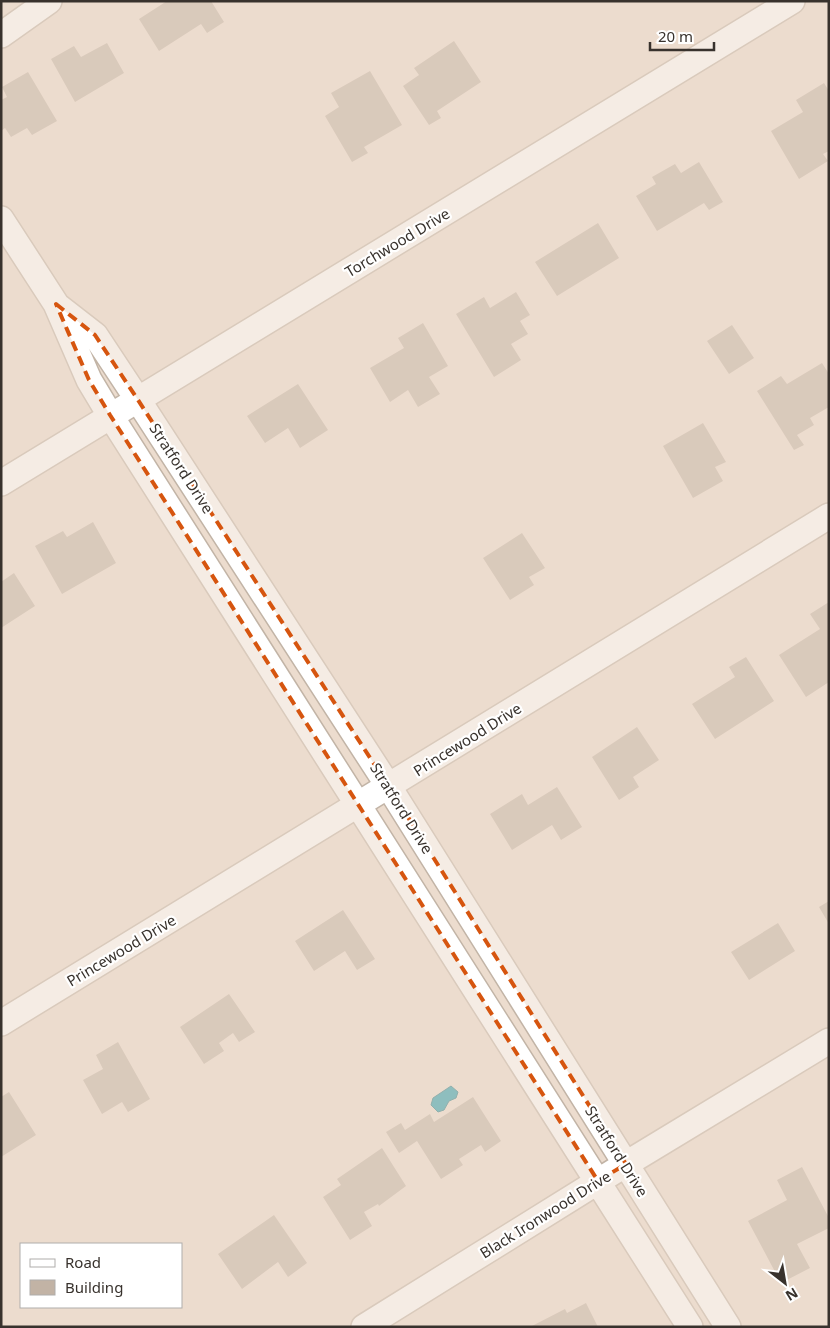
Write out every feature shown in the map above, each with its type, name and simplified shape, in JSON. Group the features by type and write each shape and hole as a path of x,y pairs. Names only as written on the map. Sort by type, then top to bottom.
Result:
{"street":[{"path":"1,35 48,1"},
{"name":"Torchwood Drive","path":"1,483 792,1"},
{"name":"Stratford Drive","path":"1,219 56,304 89,380 110,415 690,1327"},
{"name":"Stratford Drive","path":"56,304 95,335 138,400 389,787 728,1327"},
{"name":"Princewood Drive","path":"1,1023 829,516"},
{"name":"Black Ironwood Drive","path":"364,1327 598,1181 829,1041"}],"highlighted area":[{"path":"56,304 95,335 389,787 626,1164 598,1181 110,415 89,380"}],"water":[{"path":"451,1086 458,1092 456,1098 449,1101 444,1110 438,1112 431,1105 433,1098"}],"building":[{"path":"167,1 211,1 224,22 207,33 201,24 159,51 139,19"},
{"path":"454,41 481,82 437,111 441,118 429,125 403,86 419,75 414,68"},
{"path":"107,43 124,73 75,102 51,59 74,46 81,57"},
{"path":"370,71 402,125 364,147 368,153 352,162 325,116 339,107 331,93"},
{"path":"28,72 57,121 32,135 27,128 11,137 5,128 1,131 1,100 7,97 2,87"},
{"path":"824,83 829,91 829,151 823,154 828,161 799,179 771,131 803,112 796,100"},
{"path":"699,162 723,202 709,210 704,203 657,231 636,196 656,184 652,177 675,164 681,173"},
{"path":"598,223 619,258 557,296 535,262"},
{"path":"516,292 530,315 520,321 528,334 511,344 521,360 494,377 456,314 484,297 490,308"},
{"path":"423,323 448,366 429,377 440,394 418,407 408,390 390,402 370,368 404,348 398,338"},
{"path":"732,325 754,358 729,374 707,341"},
{"path":"822,363 829,374 829,407 810,418 814,425 797,435 804,445 794,450 757,391 781,376 787,384"},
{"path":"298,384 328,430 300,448 288,428 265,443 247,416"},
{"path":"703,423 726,462 715,467 723,481 693,498 663,446"},
{"path":"93,522 116,563 62,594 35,546 63,531 67,537"},
{"path":"522,533 545,568 529,577 534,585 510,600 483,558"},
{"path":"14,573 35,606 1,628 1,582"},
{"path":"829,602 829,682 806,697 779,655 820,629 810,614"},
{"path":"746,657 774,701 715,739 692,704 735,677 729,667"},
{"path":"637,727 659,760 633,777 639,787 619,800 592,757"},
{"path":"557,787 582,827 561,840 552,825 512,850 490,814 522,794 528,805"},
{"path":"829,901 829,924 819,907"},
{"path":"343,910 375,959 357,970 345,951 314,971 295,941"},
{"path":"778,923 795,951 749,980 731,952"},
{"path":"229,994 255,1032 239,1042 233,1033 219,1043 224,1051 204,1064 180,1027"},
{"path":"118,1042 150,1099 128,1112 122,1102 102,1114 83,1080 103,1069 96,1055"},
{"path":"9,1092 36,1135 1,1157 1,1097"},
{"path":"473,1097 501,1141 485,1152 481,1145 459,1159 463,1165 441,1179 417,1141 399,1153 386,1132 401,1123 405,1130 430,1114 434,1122"},
{"path":"382,1148 406,1186 379,1206 378,1204 364,1212 372,1226 350,1240 323,1197 341,1185 337,1179"},
{"path":"802,1167 829,1218 829,1228 797,1244 810,1268 781,1283 748,1221 787,1200 777,1180"},
{"path":"274,1215 307,1263 288,1277 278,1262 242,1289 218,1254"},
{"path":"586,1303 598,1327 530,1327 565,1309 567,1313"}]}
